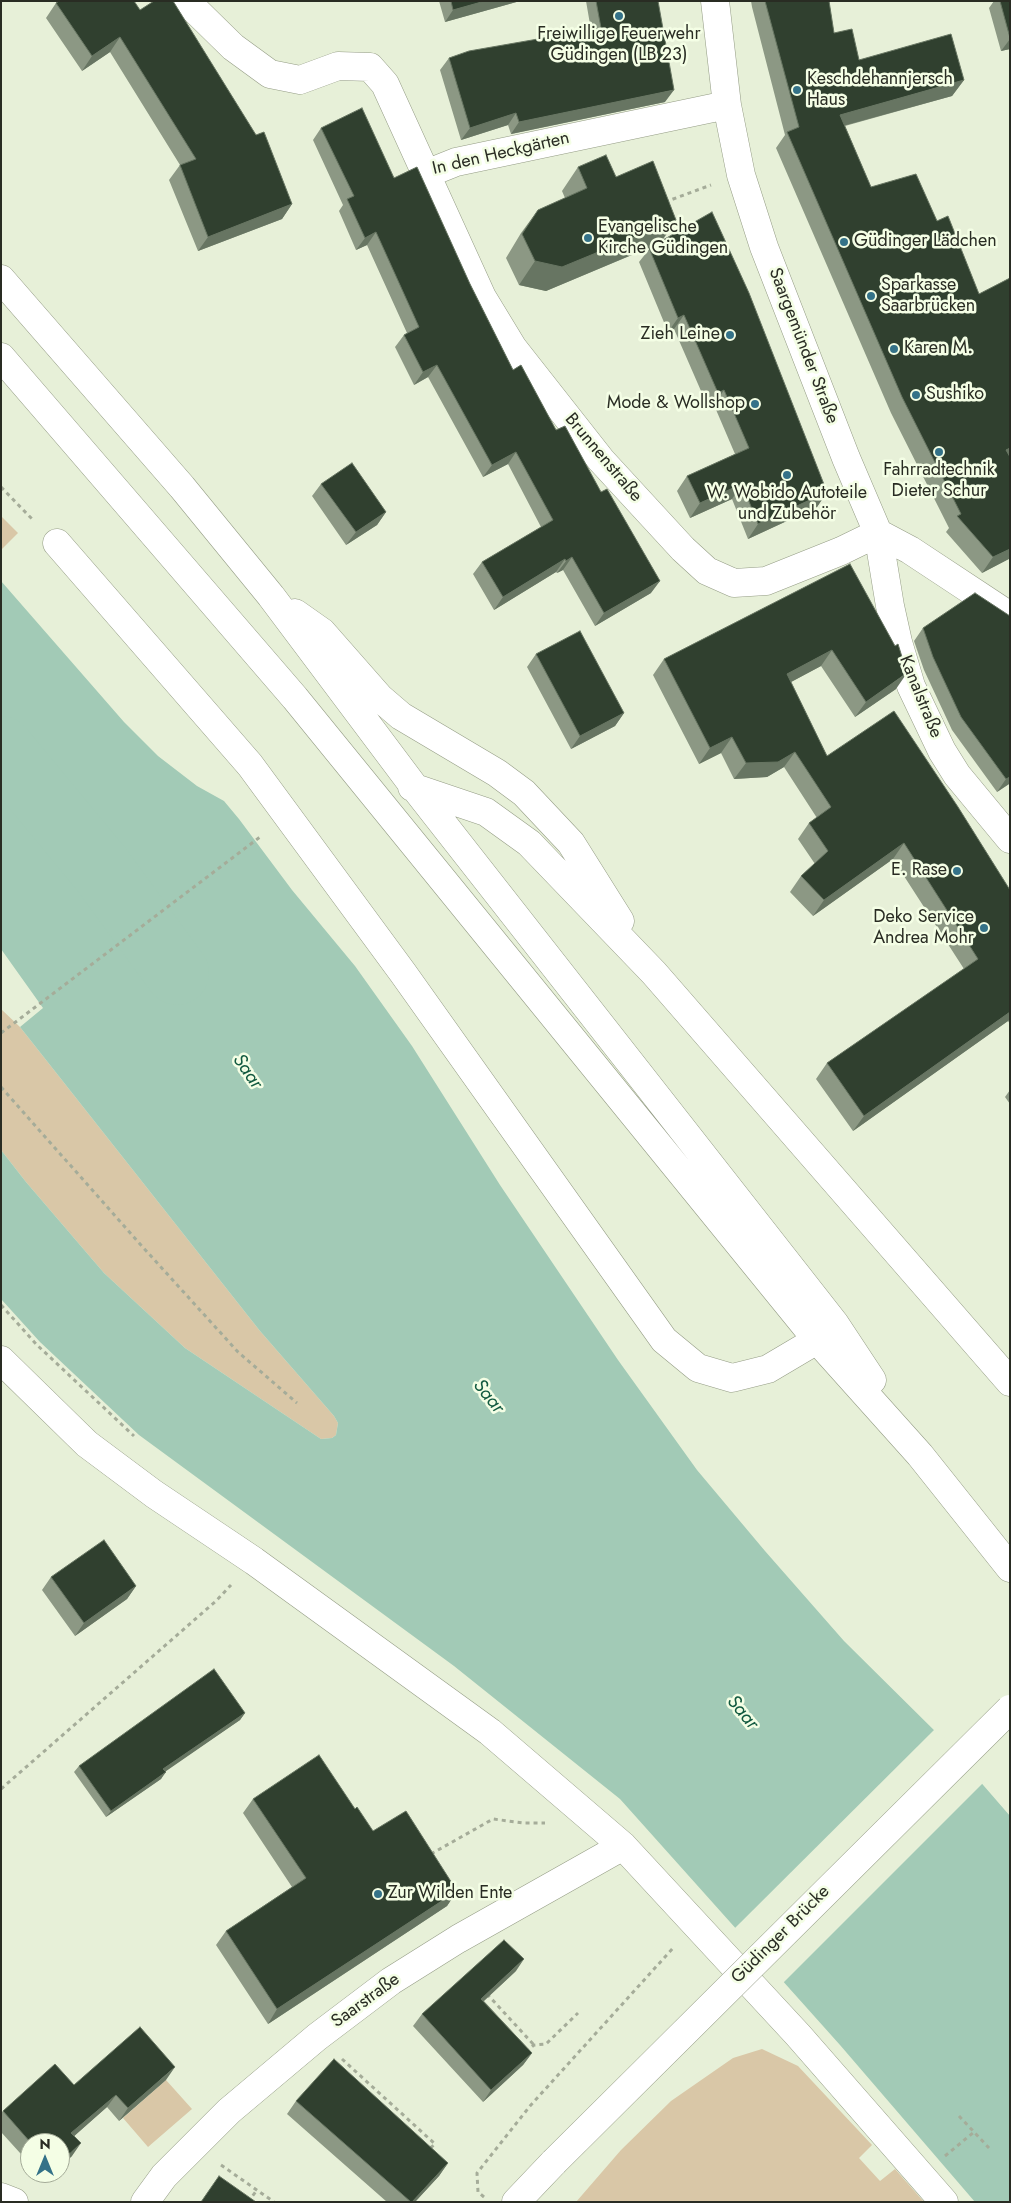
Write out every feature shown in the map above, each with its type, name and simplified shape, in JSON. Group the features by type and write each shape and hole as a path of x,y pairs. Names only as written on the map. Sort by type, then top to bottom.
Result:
{"main road":[{"name":"In den Heckgärten","path":"186,1 233,47 270,74 300,80 338,66 370,67 385,84 426,174 456,162 727,105"},
{"name":"Saargemünder Straße","path":"715,1 727,105 742,175 764,247 846,458 878,533"},
{"name":"Brunnenstraße","path":"426,174 482,297 513,348 601,460 683,550 707,572 734,583 766,581 841,551 878,533"},
{"path":"1,279 182,487 271,596 415,788 835,1324 920,1455"},
{"path":"1,357 295,698 818,1340 920,1455 1010,1568"},
{"path":"878,533 910,550 1010,616"},
{"name":"Kanalstraße","path":"878,533 898,642 915,694 942,750 958,775 1010,839"},
{"path":"57,544 250,765 403,973 664,1340 698,1368 732,1378 768,1369 818,1340"},
{"path":"271,596 322,632 380,698 402,716 497,773 524,793 571,843 654,972"},
{"path":"295,698 389,780 486,812 528,843 654,972 1010,1382"},
{"path":"1,1360 87,1444 154,1494 254,1561 490,1732 623,1846 798,2035 944,2202"},
{"name":"Güdinger Brücke","path":"516,2202 1010,1709"},
{"name":"Saarstraße","path":"145,2202 164,2176 193,2145 271,2074 391,1981 440,1950 623,1846"},
{"path":"1,2197 14,2202"}],"path":[{"path":"657,205 714,184"},
{"path":"1,487 57,544"},
{"path":"1,1033 260,837"},
{"path":"1,1087 238,1352 297,1403"},
{"path":"1,1305 37,1345 136,1438"},
{"path":"1,1788 216,1601 254,1561"},
{"path":"426,1857 493,1819 524,1823"},
{"path":"478,2192 477,2173 530,2106 696,1923"},
{"path":"482,1988 534,2045"},
{"path":"495,2013 500,2008"},
{"path":"524,2054 534,2045 546,2044 578,2013"},
{"path":"317,2037 435,2144 427,2151"},
{"path":"360,2085 365,2080"},
{"path":"396,2119 402,2114"},
{"path":"959,2116 989,2148"},
{"path":"193,2145 274,2202"},
{"path":"248,2202 257,2190"}],"shaded area":[{"path":"1,516 18,533 1,550"},
{"path":"1,1009 20,1027 260,1331 334,1416 338,1423 336,1435 332,1438 321,1439 185,1348 104,1273 26,1182 1,1150"},
{"path":"762,2049 798,2066 872,2145 859,2158 880,2181 895,2169 924,2202 576,2202 621,2150 671,2101 733,2058"},
{"path":"166,2080 192,2109 148,2147 123,2118"}],"water":[{"path":"1,581 124,722 158,756 197,786 224,801 239,819 292,890 355,966 412,1046 500,1185 618,1360 697,1470 844,1641 945,1741 1010,1816 1010,2202 975,2202 840,2045 620,1799 454,1666 139,1435 40,1342 1,1299 1,1150 104,1273 185,1348 321,1439 332,1438 336,1435 338,1423 334,1416 260,1331 20,1027 43,1008 1,949","holes":["103,870 113,873 131,898 121,904 104,881"]}],"pier":[{"path":"936,1728 984,1782 782,1984 734,1929"}],"building":[{"path":"59,1 134,1 140,10 154,1 173,1 256,135 264,132 292,204 208,237 180,165 196,159 120,37 92,56 56,3"},
{"path":"451,1 485,1 453,10"},
{"path":"596,1 658,1 674,90 519,122 516,113 470,128 449,58 469,51 601,28"},
{"path":"765,1 829,1 834,33 852,29 859,60 951,34 964,80 840,115 871,187 916,174 937,221 948,216 979,294 1010,278 1010,448 1006,450 1010,457 1010,549 993,557 957,516 961,514 902,397 787,132 799,127"},
{"path":"1000,1 1010,1 1010,38"},
{"path":"362,108 394,178 417,167 470,284 513,370 521,365 556,430 565,426 601,492 607,489 660,581 604,613 572,557 566,561 565,559 503,597 482,562 553,520 516,452 492,465 437,365 423,372 404,335 419,327 376,232 365,238 347,199 354,196 321,128"},
{"name":"Evangelische Kirche Güdingen","path":"606,155 616,177 653,161 676,220 562,267 535,261 522,234 538,210 587,188 578,167"},
{"path":"712,212 749,293 827,492 758,524 742,484 700,503 687,476 749,448 724,390 718,393 684,315 678,318 649,248"},
{"path":"352,463 386,512 356,532 321,484"},
{"path":"850,564 895,646 898,644 907,673 866,702 832,650 787,674 827,756 894,711 958,807 1010,890 1010,1012 864,1116 827,1063 978,959 904,843 824,900 801,876 828,851 809,823 831,807 795,752 778,762 746,763 732,737 710,748 664,659"},
{"path":"975,593 1010,616 1010,777 1006,779 961,717 933,657 923,628"},
{"path":"580,631 624,713 580,736 536,654"},
{"path":"104,1540 136,1586 84,1623 51,1577"},
{"path":"214,1669 245,1713 163,1769 166,1772 111,1811 79,1766"},
{"path":"319,1755 355,1809 357,1807 373,1831 406,1811 457,1891 277,2009 226,1931 306,1878 253,1799"},
{"path":"504,1940 524,1959 481,1999 532,2053 491,2090 422,2014"},
{"path":"140,2027 175,2067 128,2108 116,2095 71,2133 81,2143 70,2153 70,2133 22,2133 3,2111 55,2064 74,2085"},
{"path":"334,2059 448,2163 412,2202 296,2101"},
{"path":"219,2176 256,2202 201,2202"}],"waterway":[{"name":"Saar","path":"1,748 102,870 177,973"}],"place":[{"name":"Freiwillige Feuerwehr Güdingen (LB 23)","path":"619,16"},
{"name":"Keschdehannjersch Haus","path":"797,90"},
{"name":"Evangelische Kirche Güdingen","path":"588,238"},
{"name":"Güdinger Lädchen","path":"844,242"},
{"name":"Sparkasse Saarbrücken","path":"871,296"},
{"name":"Zieh Leine","path":"730,335"},
{"name":"Karen M.","path":"894,349"},
{"name":"Sushiko","path":"916,395"},
{"name":"Mode & Wollshop","path":"755,404"},
{"name":"Fahrradtechnik Dieter Schur","path":"939,452"},
{"name":"W. Wobido Autoteile und Zubehör","path":"787,475"},
{"name":"E. Rase","path":"957,871"},
{"name":"Deko Service Andrea Mohr","path":"984,928"},
{"name":"Zur Wilden Ente","path":"378,1894"}]}
